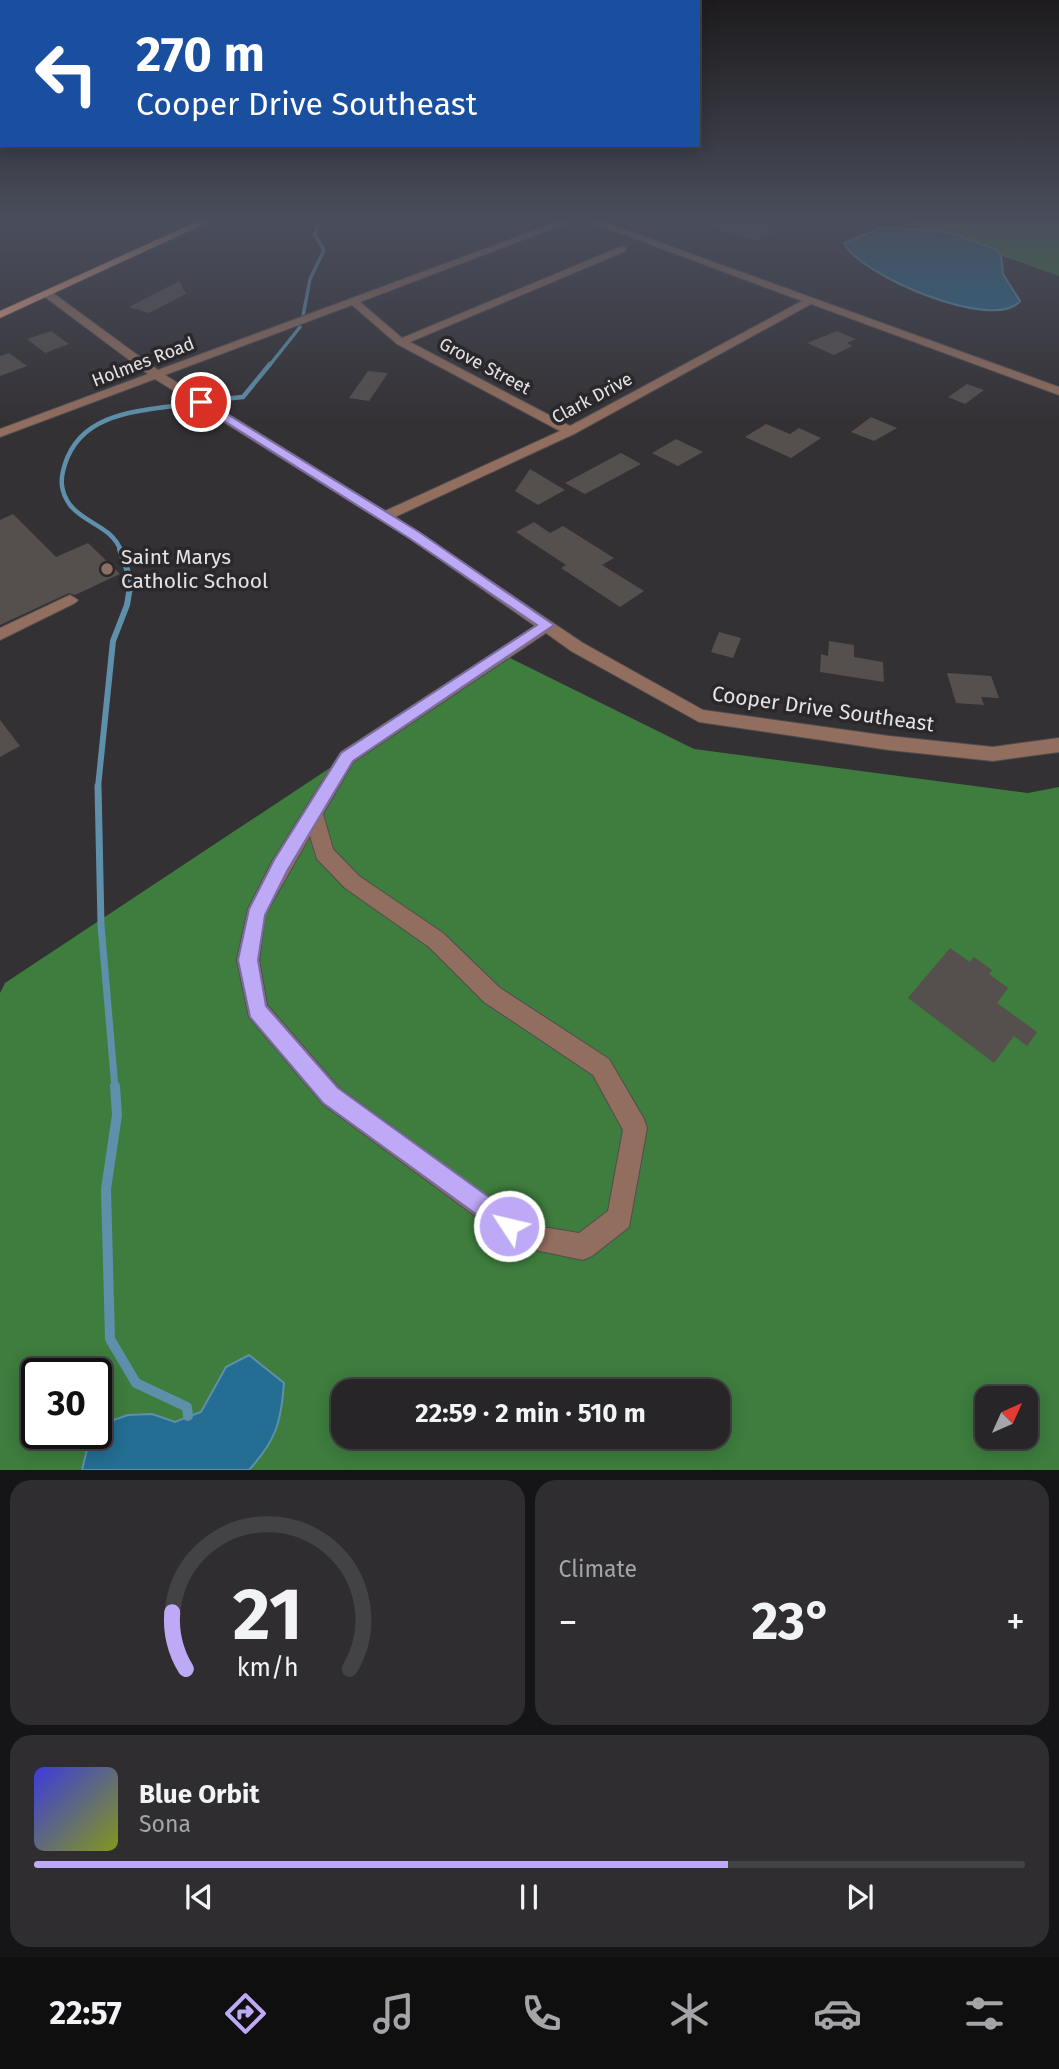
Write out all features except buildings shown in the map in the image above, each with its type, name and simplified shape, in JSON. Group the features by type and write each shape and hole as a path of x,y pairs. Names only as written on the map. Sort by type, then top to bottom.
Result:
{"main road":[{"path":"0,315 65,288"}],"street":[{"name":"Holmes Road","path":"0,433 392,288"},
{"path":"401,342 531,288"},
{"path":"773,288 1059,391"},
{"name":"Cooper Drive Southeast","path":"49,295 157,375 384,517 653,692 699,716 889,743 993,754 1059,745"},
{"name":"Clark Drive","path":"384,517 570,431 810,301"},
{"name":"Grove Street","path":"354,302 401,342 570,431"},
{"path":"0,635 70,600"},
{"path":"313,814 324,853 352,882 436,940 492,995 601,1067 635,1128 620,1218 583,1247 525,1237 331,1096 257,1010 248,960 255,915 280,866 347,757 547,625"}],"green space":[{"path":"502,654 694,749 1028,793 1059,787 1059,1470 0,1470 0,993 5,983"}],"water":[{"path":"908,288 1012,288 1020,301 1006,309 984,310 928,296"},
{"path":"249,1355 284,1383 276,1430 249,1470 82,1470 87,1449 112,1449 112,1420 128,1415 152,1414 175,1422 201,1412 226,1367"}],"waterway":[{"path":"303,316 308,288"},
{"path":"269,366 300,327"},
{"path":"213,400 243,397 270,364"},
{"path":"120,549 105,530 83,517 64,495 62,475 73,446 85,433 115,417 188,404"},
{"path":"98,787 113,641 127,605 131,581 120,549"},
{"path":"98,787 101,925 115,1088"},
{"path":"115,1086 117,1115 106,1189 110,1339 136,1383 187,1407 188,1416"}],"place":[{"name":"Saint Marys Catholic School","path":"107,569"}],"route":[{"path":"201,402 414,535 547,625 347,757 280,866 255,915 248,960 257,1010 331,1096 509,1226"}]}
